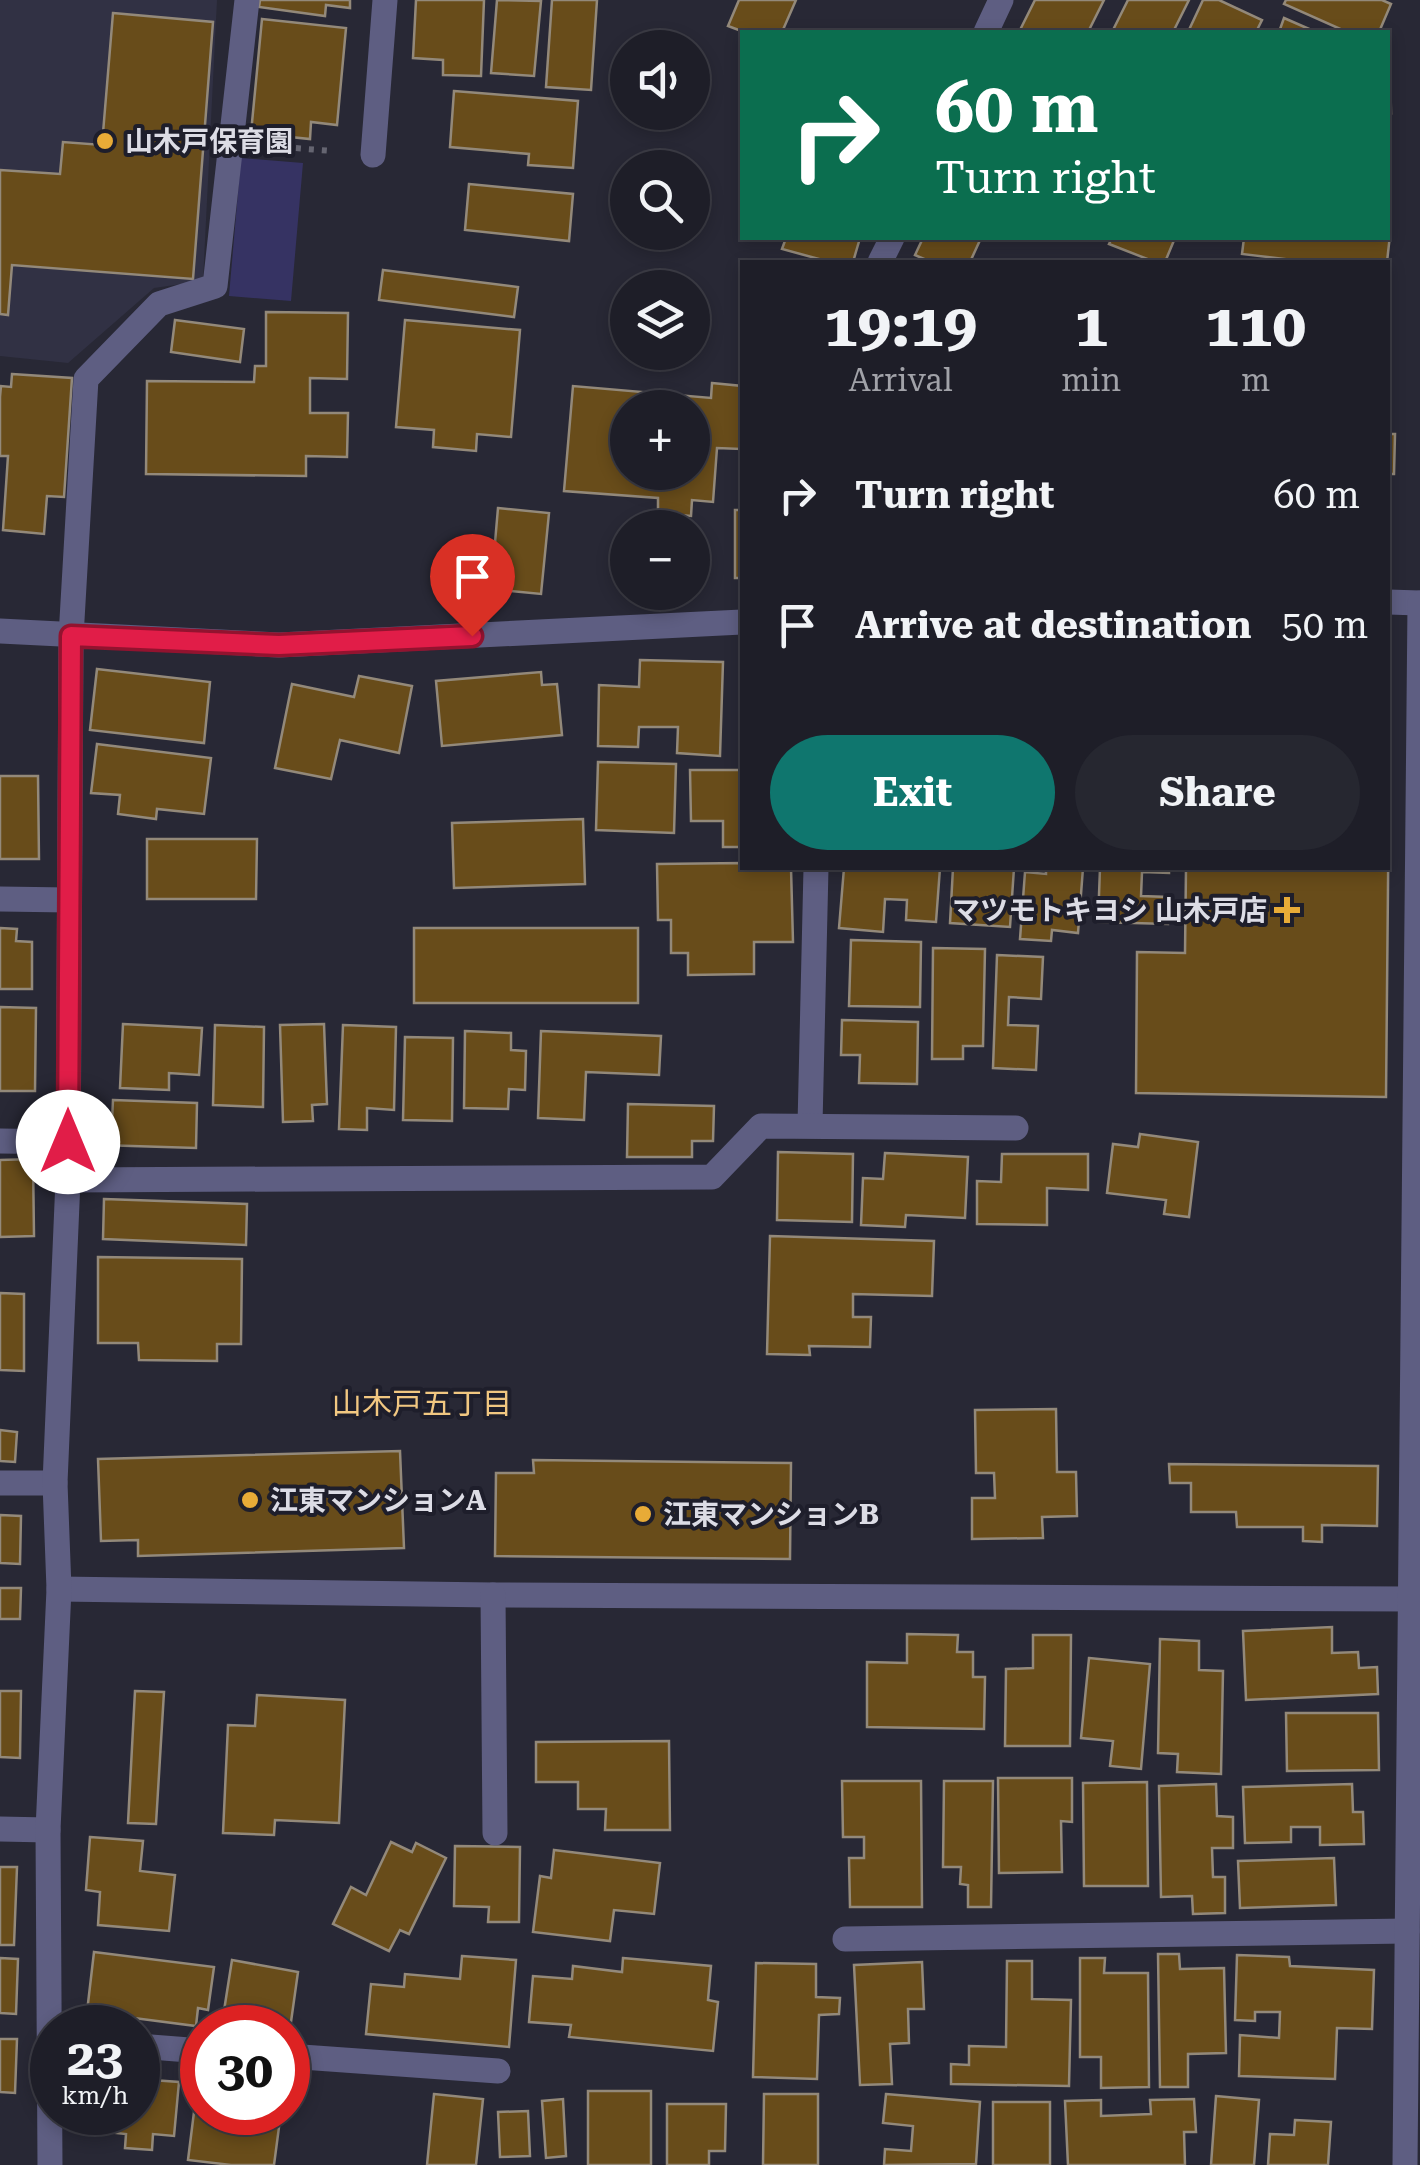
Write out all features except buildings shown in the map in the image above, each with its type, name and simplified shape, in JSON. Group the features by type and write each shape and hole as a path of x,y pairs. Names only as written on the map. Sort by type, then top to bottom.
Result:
{"street":[{"path":"51,2005 48,1830 59,1589 55,1484 68,1180 71,636 86,379 160,304 215,286 247,0"},
{"path":"374,155 385,0"},
{"path":"987,30 1002,0"},
{"path":"1390,602 1420,603 1414,1873 1406,1930 1405,2165"},
{"path":"0,631 279,645 740,622"},
{"path":"810,1125 816,870"},
{"path":"0,899 69,900"},
{"path":"68,1180 712,1177 761,1126 1016,1128"},
{"path":"0,1140 68,1142"},
{"path":"0,1483 55,1484"},
{"path":"59,1589 1415,1611"},
{"path":"494,1595 494,1832"},
{"path":"0,1828 48,1830"},
{"path":"845,1939 1406,1930"},
{"path":"310,2058 498,2071"},
{"path":"50,2135 50,2165"}],"path":[{"path":"264,146 374,155"}],"shaded area":[{"name":"山木戸保育園","path":"0,0 217,0 203,281 154,288 68,363 0,356"},
{"path":"241,158 303,163 291,301 229,296"}],"place":[{"name":"山木戸保育園","path":"105,141"},
{"name":"マツモトキヨシ 山木戸店","path":"1287,910"},
{"name":"江東マンションA","path":"250,1500"},
{"name":"江東マンションB","path":"643,1514"}],"district":[{"name":"山木戸五丁目","path":"422,1403"}],"route":[{"path":"68,1142 71,636 279,645 472,636"}]}
